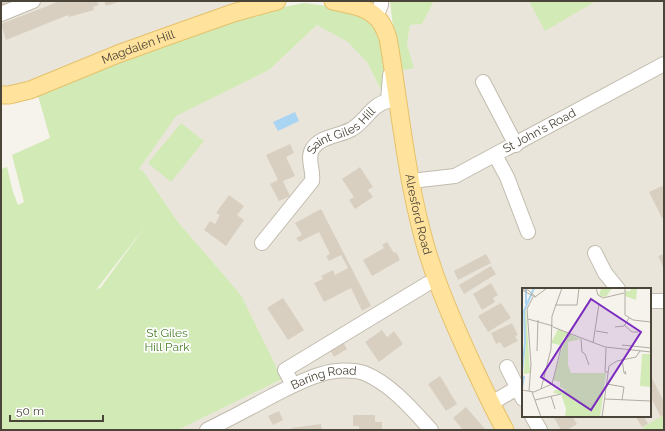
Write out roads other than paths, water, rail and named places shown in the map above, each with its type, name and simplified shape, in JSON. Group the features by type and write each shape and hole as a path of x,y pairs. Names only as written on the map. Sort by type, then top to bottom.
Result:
{"main road":[{"name":"Magdalen Hill","path":"1,95 10,95 30,90 118,54 233,13 277,1"},
{"path":"333,1 356,6 379,8"},
{"name":"Alresford Road","path":"379,8 383,26 388,38 392,59 411,181 421,230 432,269 490,404 505,430"}],"street":[{"path":"1,14 33,1"},
{"name":"Saint Giles Hill","path":"262,243 312,181 313,174 310,156 313,148 321,140 353,129 381,102 388,101 392,59"},
{"name":"St John's Road","path":"411,181 455,176 516,145 664,64"},
{"path":"483,82 516,145"},
{"path":"495,155 507,177 528,232"},
{"path":"594,254 605,273 617,288"},
{"path":"293,386 285,370 427,284"},
{"path":"651,301 664,301"},
{"path":"490,404 520,394 507,367"},
{"name":"Baring Road","path":"213,429 293,386 322,373 333,371 363,373 381,383 396,394 424,427"},
{"path":"533,417 540,430"}],"water":[{"path":"295,112 299,121 278,131 273,122"}],"park label":[{"name":"St Giles Hill Park","path":"167,340"}]}
